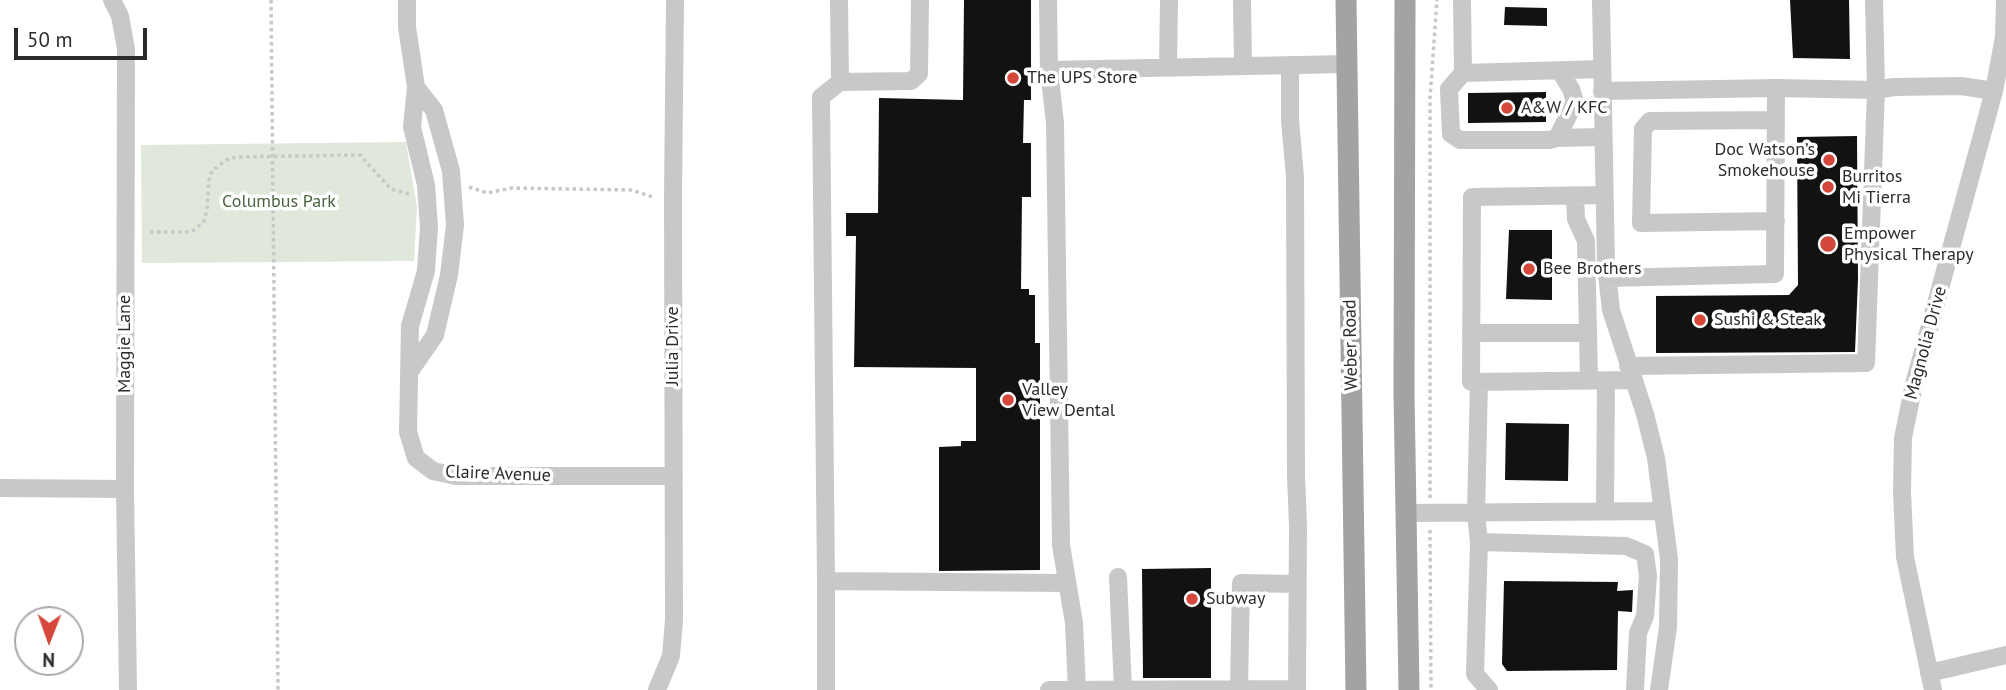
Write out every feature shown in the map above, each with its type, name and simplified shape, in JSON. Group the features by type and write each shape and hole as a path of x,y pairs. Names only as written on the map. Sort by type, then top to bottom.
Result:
{"main road":[{"name":"Weber Road","path":"1346,0 1356,690"},
{"path":"1405,0 1409,690"}],"street":[{"name":"Maggie Lane","path":"112,0 120,16 125,49 128,690"},
{"name":"Claire Avenue","path":"407,0 407,27 416,87 412,127 427,194 429,228 426,271 410,326 408,432 416,458 433,471 456,476 674,476"},
{"name":"Julia Drive","path":"657,690 671,656 673,632 675,0"},
{"path":"839,0 840,82"},
{"path":"826,690 821,97 840,82 911,81 919,74 920,0"},
{"path":"1048,0 1049,70 1055,123 1061,545 1074,623 1077,689"},
{"path":"1168,67 1169,0"},
{"path":"1241,0 1242,66"},
{"path":"1462,0 1463,73 1450,89 1451,134 1460,140 1603,137"},
{"path":"1601,0 1607,278 1611,310 1645,414 1656,458 1669,559 1668,613 1658,690"},
{"path":"1604,195 1472,197 1471,382 1597,381 1630,373 1866,363 1876,90 1874,0"},
{"name":"Magnolia Drive","path":"1931,681 1905,557 1903,438 1914,384 1994,91 2004,37 2005,0"},
{"path":"1049,70 1347,64"},
{"path":"1049,690 1297,689 1295,190 1290,120 1290,65"},
{"path":"1463,73 1602,69"},
{"path":"1557,138 1575,102 1560,71"},
{"path":"1602,91 1776,88 1876,90 1894,87 1961,86 1994,91"},
{"name":"Claire Avenue","path":"410,370 435,335 449,275 455,225 451,171 434,110 416,87"},
{"path":"1607,278 1775,274 1776,88"},
{"path":"1776,120 1650,121 1643,129 1641,223 1776,221"},
{"path":"1575,196 1576,219 1586,241 1588,333 1597,381 1605,510"},
{"path":"1471,333 1588,333"},
{"path":"1479,382 1476,514 1479,542 1475,674 1489,690"},
{"path":"0,488 125,489"},
{"path":"1406,513 1662,511"},
{"path":"1479,542 1626,546 1645,554 1648,576 1645,616 1637,633 1635,690"},
{"path":"1118,577 1123,690"},
{"path":"826,581 1066,583"},
{"path":"1239,689 1241,583 1297,584"},
{"path":"1931,681 2006,655"}],"path":[{"path":"271,0 278,690"},
{"path":"1431,690 1430,98 1437,0"},
{"path":"150,232 186,232 200,225 207,210 212,171 218,165 237,157 360,155 391,189 416,195 427,194"},
{"path":"453,188 470,187 487,193 513,188 631,190 653,197"}],"green space":[{"name":"Columbus Park","path":"406,142 417,207 414,261 142,263 141,145"}],"building":[{"path":"964,0 1031,0 1031,100 1024,100 1023,143 1031,143 1031,197 1022,197 1021,289 1029,289 1029,295 1035,295 1035,343 1040,343 1040,570 939,571 939,447 961,446 961,441 976,441 976,368 854,367 856,236 846,236 846,213 878,213 879,98 963,100"},
{"path":"1790,0 1849,0 1850,59 1793,58"},
{"path":"1505,7 1547,8 1547,26 1504,25"},
{"name":"A&W / KFC","path":"1546,92 1546,122 1468,123 1468,93"},
{"path":"1857,136 1858,279 1855,352 1656,353 1656,296 1789,295 1798,285 1797,137"},
{"name":"Bee Brothers","path":"1509,230 1552,230 1552,300 1506,299"},
{"path":"1506,423 1569,424 1568,481 1505,480"},
{"path":"1211,568 1211,678 1143,678 1142,569"},
{"path":"1504,581 1618,582 1617,591 1633,590 1632,612 1618,611 1617,670 1507,671 1502,664"}],"place":[{"name":"The UPS Store","path":"1013,78"},
{"name":"A&W / KFC","path":"1507,108"},
{"name":"Doc Watson’s Smokehouse","path":"1829,160"},
{"name":"Burritos Mi Tierra","path":"1828,187"},
{"name":"Empower Physical Therapy","path":"1828,244"},
{"name":"Bee Brothers","path":"1529,269"},
{"name":"Sushi & Steak","path":"1700,320"},
{"name":"Valley View Dental","path":"1008,400"},
{"name":"Subway","path":"1192,599"}]}
